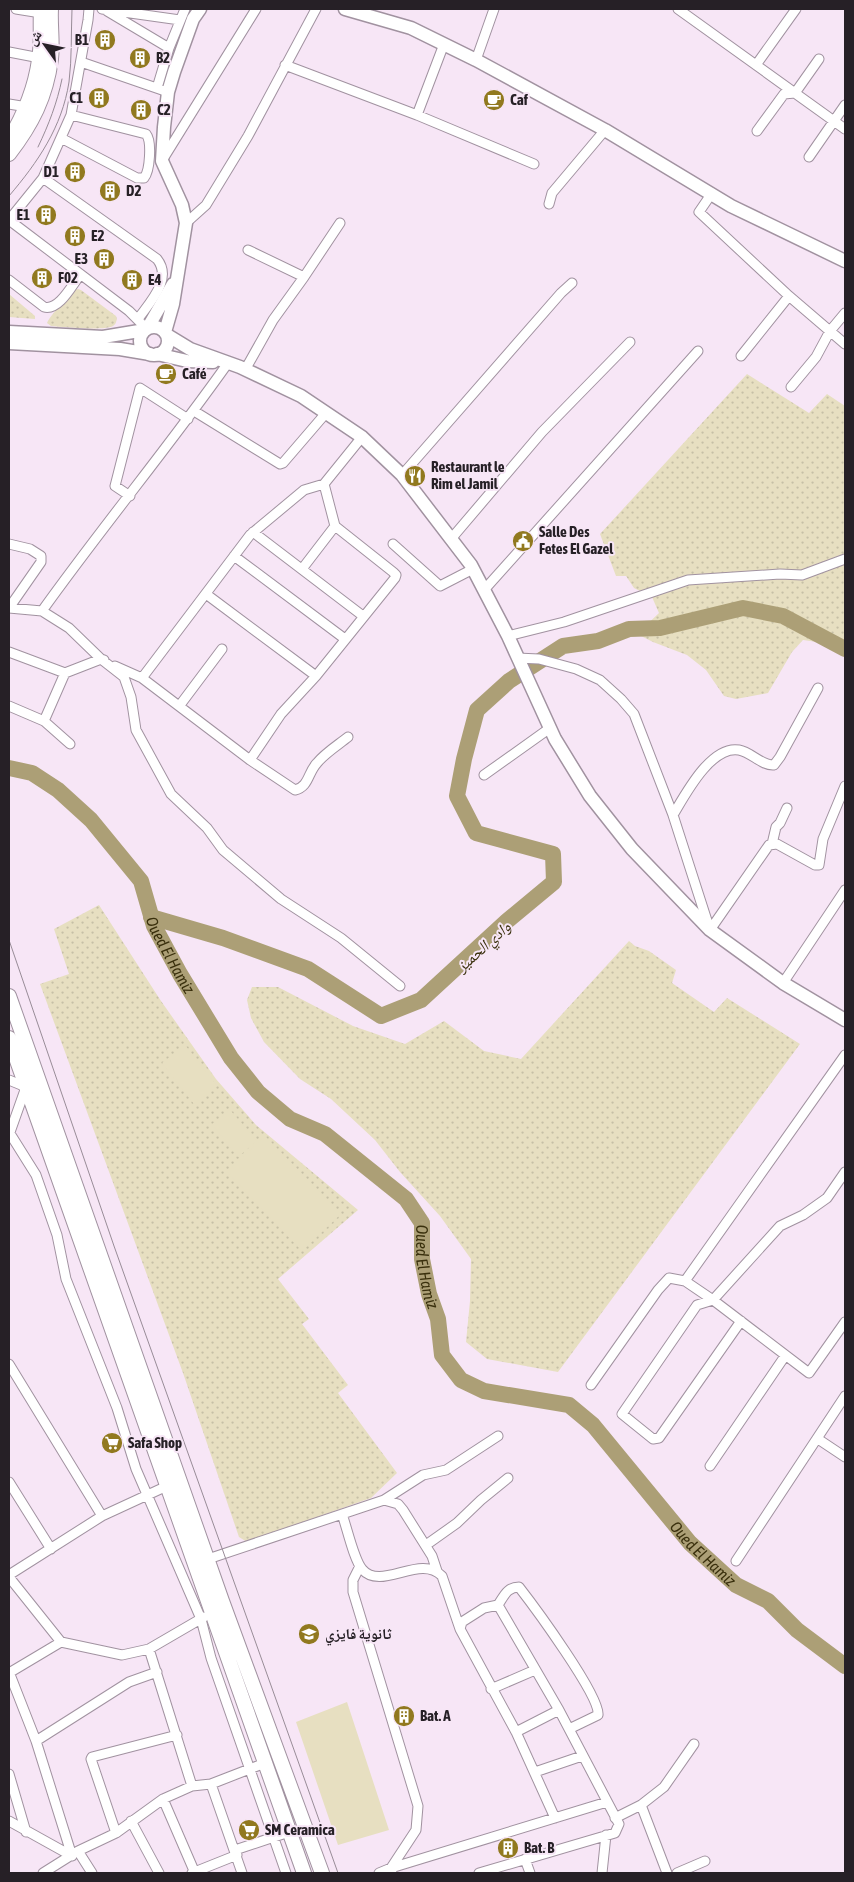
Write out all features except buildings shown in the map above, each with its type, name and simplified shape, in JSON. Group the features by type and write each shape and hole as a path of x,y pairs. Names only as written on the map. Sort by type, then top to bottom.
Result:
{"main road":[{"path":"153,354 166,347 166,333 173,304 186,223 182,205 162,161 162,90 200,9"},
{"path":"346,9 411,28 476,60 605,130 731,206 845,261"},
{"path":"9,154 15,133 27,107 36,80 44,10"},
{"path":"9,158 15,133 39,104 47,81 51,58 44,10"},
{"path":"153,354 141,345 144,327 163,303 177,275"},
{"path":"9,332 103,337 144,327 154,327 190,349 245,370 301,396 362,438 402,475 473,569 508,636 550,728 590,796 632,849 710,930 783,983 845,1020"},
{"path":"9,343 120,349 187,361 228,363"},
{"path":"9,996 208,1559 215,1614 304,1873"},
{"path":"9,1038 167,1486 215,1614 322,1873"}],"street":[{"path":"16,9 44,10"},
{"path":"43,178 158,259 164,270 162,283 144,327 9,220 43,178 71,115 89,9"},
{"path":"103,9 180,20"},
{"path":"103,9 169,48"},
{"path":"81,62 162,90 169,48 185,9"},
{"path":"162,161 256,9"},
{"path":"186,223 206,205 248,136 316,9"},
{"path":"476,60 494,9"},
{"path":"678,9 845,129"},
{"path":"756,65 796,9"},
{"path":"417,115 444,44"},
{"path":"9,52 40,58"},
{"path":"757,131 784,94 795,93 819,59"},
{"path":"285,66 417,115 534,164"},
{"path":"9,104 27,107"},
{"path":"809,157 845,105"},
{"path":"61,138 137,178 144,178 146,175 150,140 146,134 71,115"},
{"path":"549,204 552,193 605,130"},
{"path":"712,193 699,212 789,296 845,344"},
{"path":"245,370 272,320 304,277 340,223"},
{"path":"248,250 304,277"},
{"path":"9,280 44,307 48,308 56,305 80,275"},
{"path":"402,475 561,293 572,283"},
{"path":"741,356 789,296"},
{"path":"790,387 816,357 830,331 845,313"},
{"path":"451,538 542,432 630,342"},
{"path":"484,590 698,351"},
{"path":"42,611 84,551 130,496 228,363"},
{"path":"130,496 115,486 140,388 188,419"},
{"path":"194,411 280,464 283,463 326,413"},
{"path":"142,678 253,532 304,490 324,484 362,438"},
{"path":"250,760 281,714 316,676 396,575 334,526 324,484"},
{"path":"302,569 334,526"},
{"path":"253,532 364,616"},
{"path":"9,544 30,549 41,556 41,562 9,608 42,611 69,628 101,659 124,677 131,697 136,730 171,794 207,828 223,850 235,862 281,899 341,938 400,986"},
{"path":"393,544 440,586 473,569"},
{"path":"234,556 345,639"},
{"path":"508,636 564,622 688,580 780,574 802,575 845,559"},
{"path":"206,594 316,676"},
{"path":"180,705 222,649"},
{"path":"9,652 65,673 101,659 142,678 250,760 295,790 300,789 306,783 316,764 348,737"},
{"path":"517,658 539,659 576,670 600,680 634,714 673,815 710,930"},
{"path":"44,721 65,673"},
{"path":"673,815 692,781 719,754 729,750 738,750 752,754 770,765 774,765 818,688"},
{"path":"9,706 44,721 70,744"},
{"path":"484,775 550,728"},
{"path":"772,844 776,844 818,865 822,839 845,786"},
{"path":"710,930 769,845 772,844 776,827 787,808"},
{"path":"783,983 845,890"},
{"path":"685,1281 845,1055"},
{"path":"9,1080 26,1087 9,1133 36,1175 57,1235 66,1279 117,1408 136,1469 215,1614 211,1658 286,1873"},
{"path":"741,1321 659,1438 653,1439 622,1414 696,1305 713,1300 780,1226 803,1215 827,1198 845,1172"},
{"path":"591,1385 658,1290 669,1278 685,1281 809,1373 845,1322"},
{"path":"710,1466 785,1356"},
{"path":"9,1364 102,1516"},
{"path":"736,1561 845,1396"},
{"path":"208,1559 384,1500 424,1475 446,1470 498,1436"},
{"path":"818,1439 845,1457"},
{"path":"426,1545 458,1523 481,1500 508,1478"},
{"path":"9,1482 51,1549"},
{"path":"167,1486 102,1516 9,1576 61,1642 122,1655 149,1649 215,1614"},
{"path":"384,1500 398,1504 432,1556 437,1571 442,1576 460,1629 516,1732 555,1818"},
{"path":"342,1514 360,1566 366,1573 377,1577 424,1568 437,1571"},
{"path":"360,1566 353,1580 353,1592 418,1806 416,1830 391,1870"},
{"path":"460,1629 462,1622 484,1608 498,1605 512,1586 519,1587 558,1640 598,1707 598,1715 569,1729"},
{"path":"479,1873 525,1858 606,1836 617,1830 618,1824 569,1729 498,1605"},
{"path":"61,1642 9,1673 36,1741 75,1853 92,1873"},
{"path":"149,1649 192,1786"},
{"path":"492,1689 535,1670"},
{"path":"36,1741 129,1682 157,1672"},
{"path":"516,1732 558,1710"},
{"path":"116,1833 92,1757 177,1735"},
{"path":"615,1818 641,1805 664,1787 694,1744"},
{"path":"535,1772 582,1756"},
{"path":"43,1873 75,1853 116,1833 163,1799 192,1786 211,1784 265,1763"},
{"path":"9,1774 26,1832"},
{"path":"211,1784 242,1873"},
{"path":"163,1799 194,1873 236,1852 289,1832"},
{"path":"379,1873 391,1870 402,1864 607,1802"},
{"path":"641,1805 667,1873"},
{"path":"9,1821 26,1832 75,1853"},
{"path":"131,1821 160,1873"},
{"path":"602,1873 606,1836"},
{"path":"400,1853 402,1864"},
{"path":"525,1858 530,1873"},
{"path":"677,1873 705,1861"}],"shaded area":[{"path":"78,289 116,316 117,319 113,326 74,328 51,326 47,323 59,307"},
{"path":"9,294 35,316 35,319 9,317"},
{"path":"747,374 809,413 827,394 845,406 845,646 803,640 792,652 768,693 736,699 724,696 706,670 687,655 637,634 659,613 652,597 634,588 626,576 616,576 600,534"},
{"path":"99,905 161,1001 216,1079 256,1125 358,1210 278,1279 309,1319 302,1324 348,1385 338,1393 397,1473 371,1498 247,1542 239,1537 183,1373 40,984 69,974 54,929"},
{"path":"629,941 635,946 649,951 676,970 672,983 714,1012 727,998 800,1044 558,1372 487,1359 466,1342 470,1301 471,1259 440,1216 400,1172 375,1140 331,1099 300,1079 264,1042 251,1018 247,1000 252,987 278,987 353,1026 405,1044 444,1021 484,1051 521,1059"},
{"path":"185,1045 217,1086 194,1104 162,1063"},
{"path":"230,1110 257,1141 238,1157 212,1124"},
{"path":"265,1136 341,1214 302,1251 227,1172"},
{"path":"347,1702 389,1830 338,1845 296,1722"}],"waterway":[{"name":"وادي الحميز","path":"151,917 223,938 308,969 381,1016 421,1000 507,921 554,882 553,854 476,833 457,796 464,759 477,710 509,681 563,646 598,641 629,629 660,628 743,608 783,616 845,649"},
{"name":"Oued El Hamiz","path":"9,768 32,773 58,790 91,820 141,881 154,926 180,974 231,1058 258,1092 290,1119 325,1134 406,1199 422,1223 422,1259 429,1294 438,1319 442,1355 461,1380 484,1391 569,1405 593,1425 690,1543 736,1585 768,1601 797,1630 845,1666"}],"tram line":[{"path":"9,196 39,157 61,114 69,82 72,9"},
{"path":"38,147 58,97 62,79"},
{"path":"9,940 114,1246 338,1873"}],"place":[{"name":"B1","path":"105,40"},
{"name":"B2","path":"140,58"},
{"name":"C1","path":"99,98"},
{"name":"Caf","path":"494,100"},
{"name":"C2","path":"141,110"},
{"name":"D1","path":"75,172"},
{"name":"D2","path":"110,191"},
{"name":"E1","path":"46,215"},
{"name":"E2","path":"75,236"},
{"name":"E3","path":"104,259"},
{"name":"F02","path":"42,278"},
{"name":"E4","path":"132,280"},
{"name":"Café","path":"166,374"},
{"name":"Restaurant le Rim el Jamil","path":"415,476"},
{"name":"Salle Des Fetes El Gazel","path":"523,541"},
{"name":"Safa Shop","path":"112,1443"},
{"name":"ثانوية فايزي","path":"309,1634"},
{"name":"Bat. A","path":"404,1716"},
{"name":"SM Ceramica","path":"249,1830"},
{"name":"Bat. B","path":"508,1848"}]}
